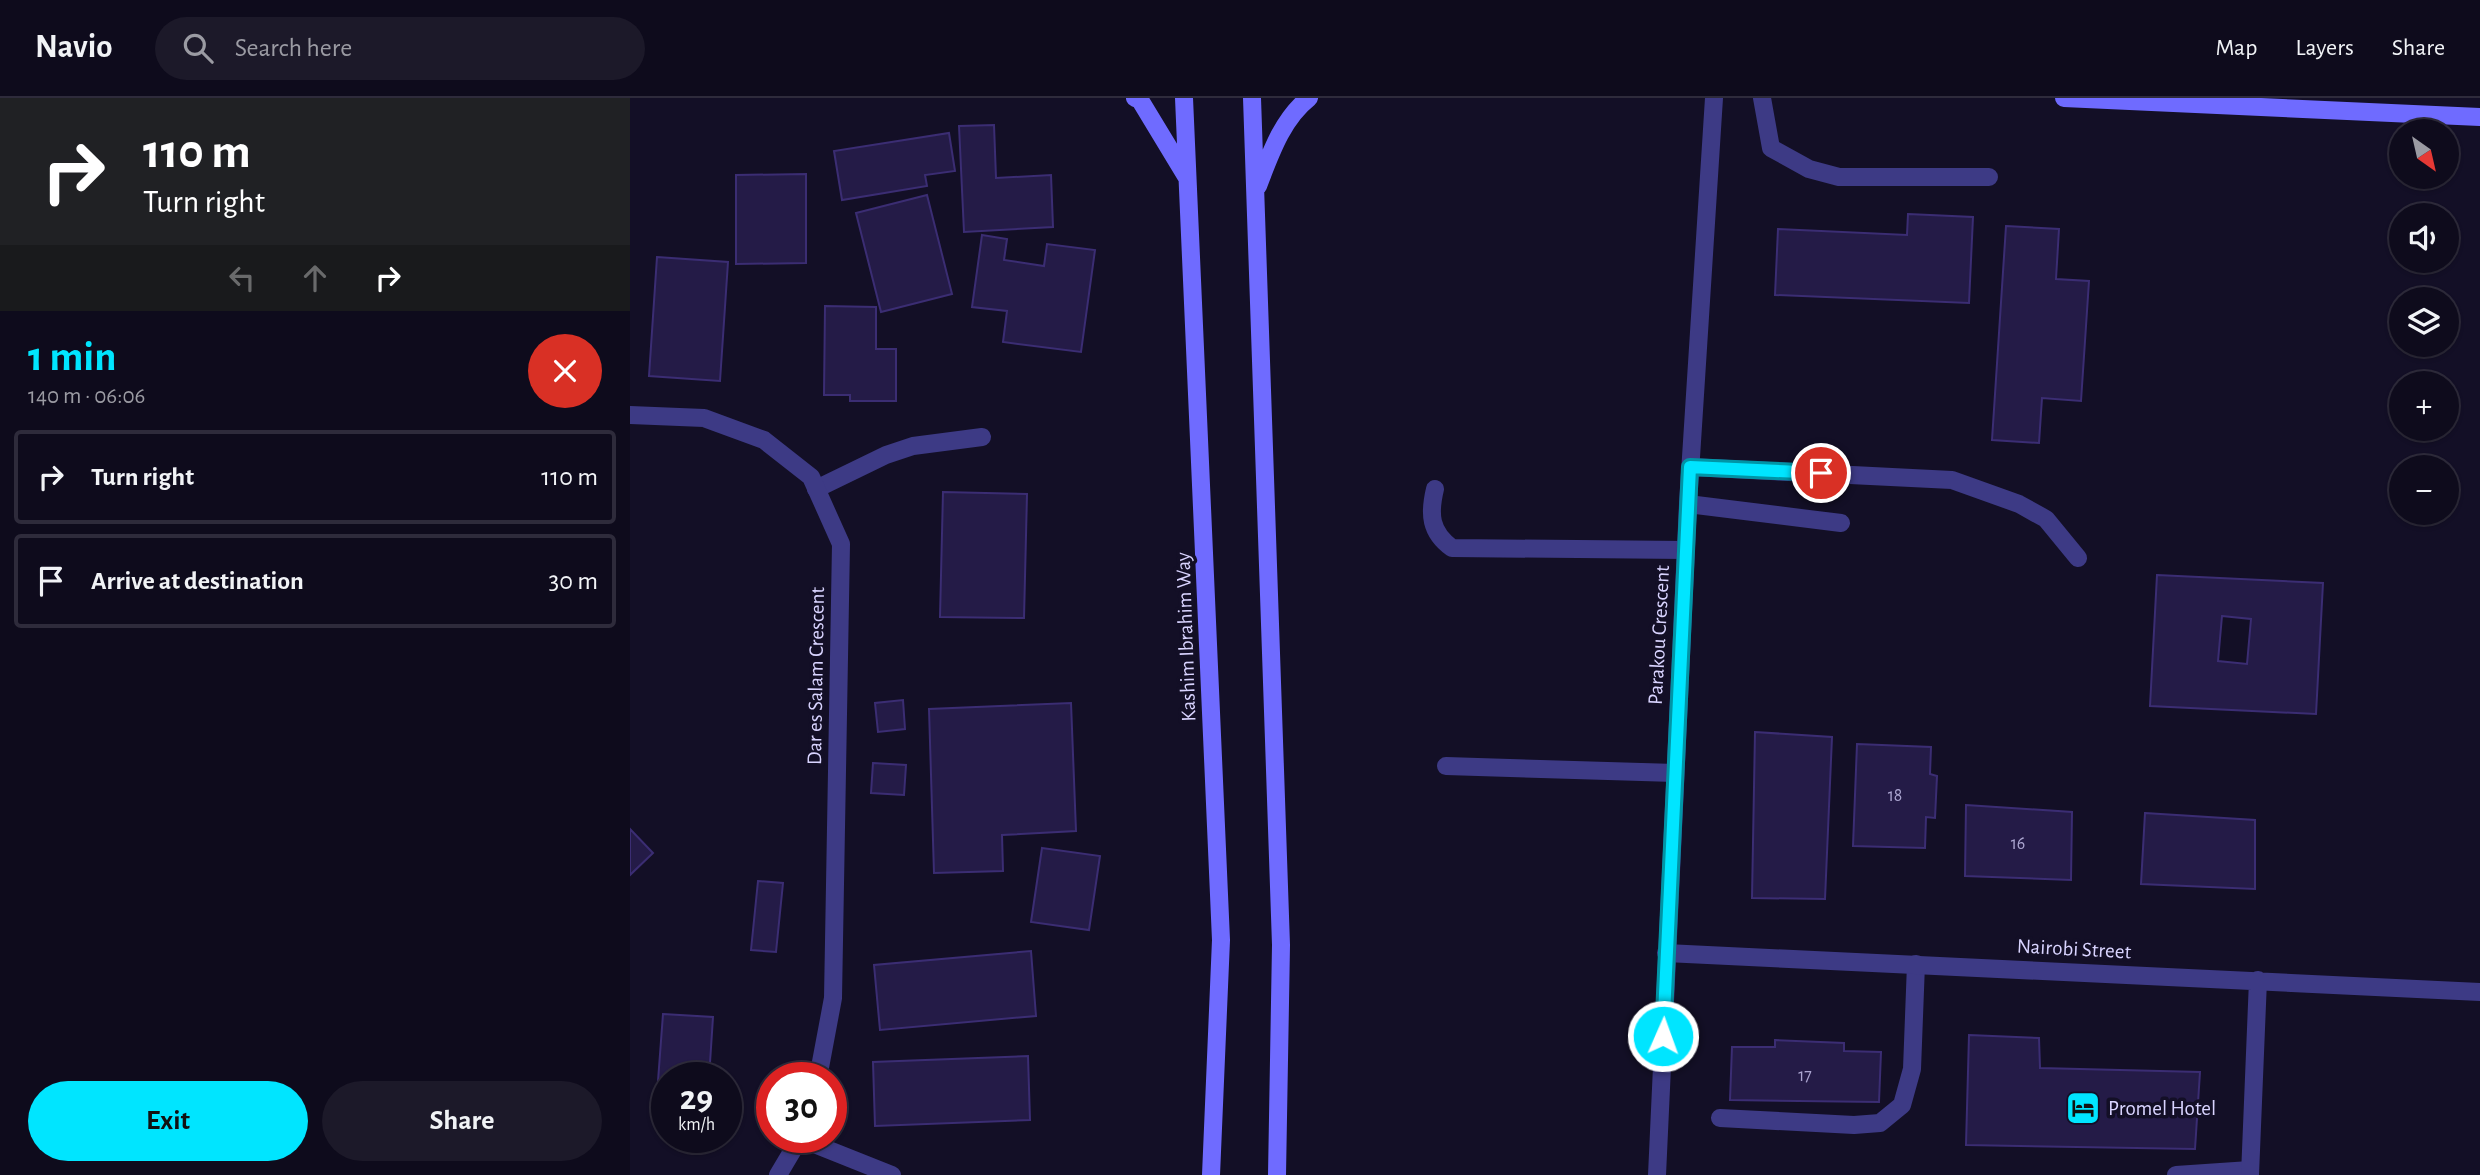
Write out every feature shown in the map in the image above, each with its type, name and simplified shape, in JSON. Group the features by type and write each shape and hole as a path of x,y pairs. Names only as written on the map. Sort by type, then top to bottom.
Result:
{"main road":[{"path":"1135,98 1140,100 1189,181"},
{"name":"Kashim Ibrahim Way","path":"1184,98 1221,940 1211,1175"},
{"path":"1252,98 1281,945 1276,1175"},
{"path":"1255,192 1276,140 1300,105 1309,98"},
{"path":"2064,98 2480,117"}],"street":[{"name":"Parakou Crescent","path":"1657,1175 1688,504 1714,98"},
{"path":"1762,98 1771,148 1809,169 1839,177 1989,177"},
{"name":"Dar es Salam Crescent","path":"630,415 704,418 764,440 811,477 841,544 833,998 820,1062"},
{"path":"816,489 886,454 913,446 982,437"},
{"path":"1690,467 1952,480 2019,504 2046,519 2078,558"},
{"path":"1435,489 1432,523 1440,540 1452,548 1686,550"},
{"path":"1688,504 1840,523"},
{"path":"1446,766 1675,773"},
{"name":"Nairobi Street","path":"1666,953 2480,992"},
{"path":"1720,1118 1854,1125 1880,1123 1902,1105 1912,1069 1916,964"},
{"path":"2176,1175 2250,1173 2258,980"},
{"path":"778,1175 791,1153"},
{"path":"837,1153 892,1175"}],"building":[{"path":"994,125 996,178 1051,175 1053,227 964,232 959,126"},
{"path":"949,133 955,171 925,175 927,186 842,200 834,151"},
{"path":"806,174 806,263 736,264 736,175"},
{"path":"927,195 952,294 881,312 856,213"},
{"path":"1908,214 1973,217 1969,303 1775,295 1778,229 1907,235"},
{"path":"2006,226 2059,229 2056,279 2089,281 2081,401 2042,398 2039,443 1992,440"},
{"path":"982,235 1007,239 1004,260 1044,266 1047,244 1095,250 1081,352 1003,342 1007,311 972,307"},
{"path":"657,257 728,262 720,381 649,376"},
{"path":"825,306 876,307 876,349 896,349 896,401 850,401 850,395 824,395"},
{"path":"943,492 1027,494 1024,618 940,617"},
{"path":"2157,575 2323,583 2316,714 2150,706","holes":["2222,616 2251,619 2247,664 2218,661"]},
{"path":"903,700 905,729 878,732 875,703"},
{"path":"1071,703 1076,831 1002,835 1003,871 934,873 929,709"},
{"path":"1755,732 1832,737 1825,899 1752,898"},
{"path":"1857,744 1931,747 1930,774 1937,776 1935,818 1926,817 1925,848 1853,846"},
{"path":"873,763 906,765 904,795 871,793"},
{"path":"1966,805 2072,812 2071,880 1965,876"},
{"path":"2145,813 2255,820 2255,889 2141,884"},
{"path":"630,829 653,853 630,875"},
{"path":"1042,848 1100,856 1089,930 1031,922"},
{"path":"758,881 783,883 776,952 751,950"},
{"path":"1031,951 1036,1016 880,1030 874,965"},
{"path":"663,1014 713,1017 710,1062 659,1062"},
{"name":"Promel Hotel","path":"1969,1035 2039,1038 2040,1068 2200,1072 2195,1149 1966,1145"},
{"path":"1775,1040 1844,1043 1844,1051 1881,1052 1879,1102 1730,1100 1732,1047 1775,1047"},
{"path":"1028,1056 1030,1120 875,1126 873,1062"}],"place":[{"name":"Promel Hotel","path":"2083,1108"}],"route":[{"path":"1663,1036 1690,467 1821,473"}]}
